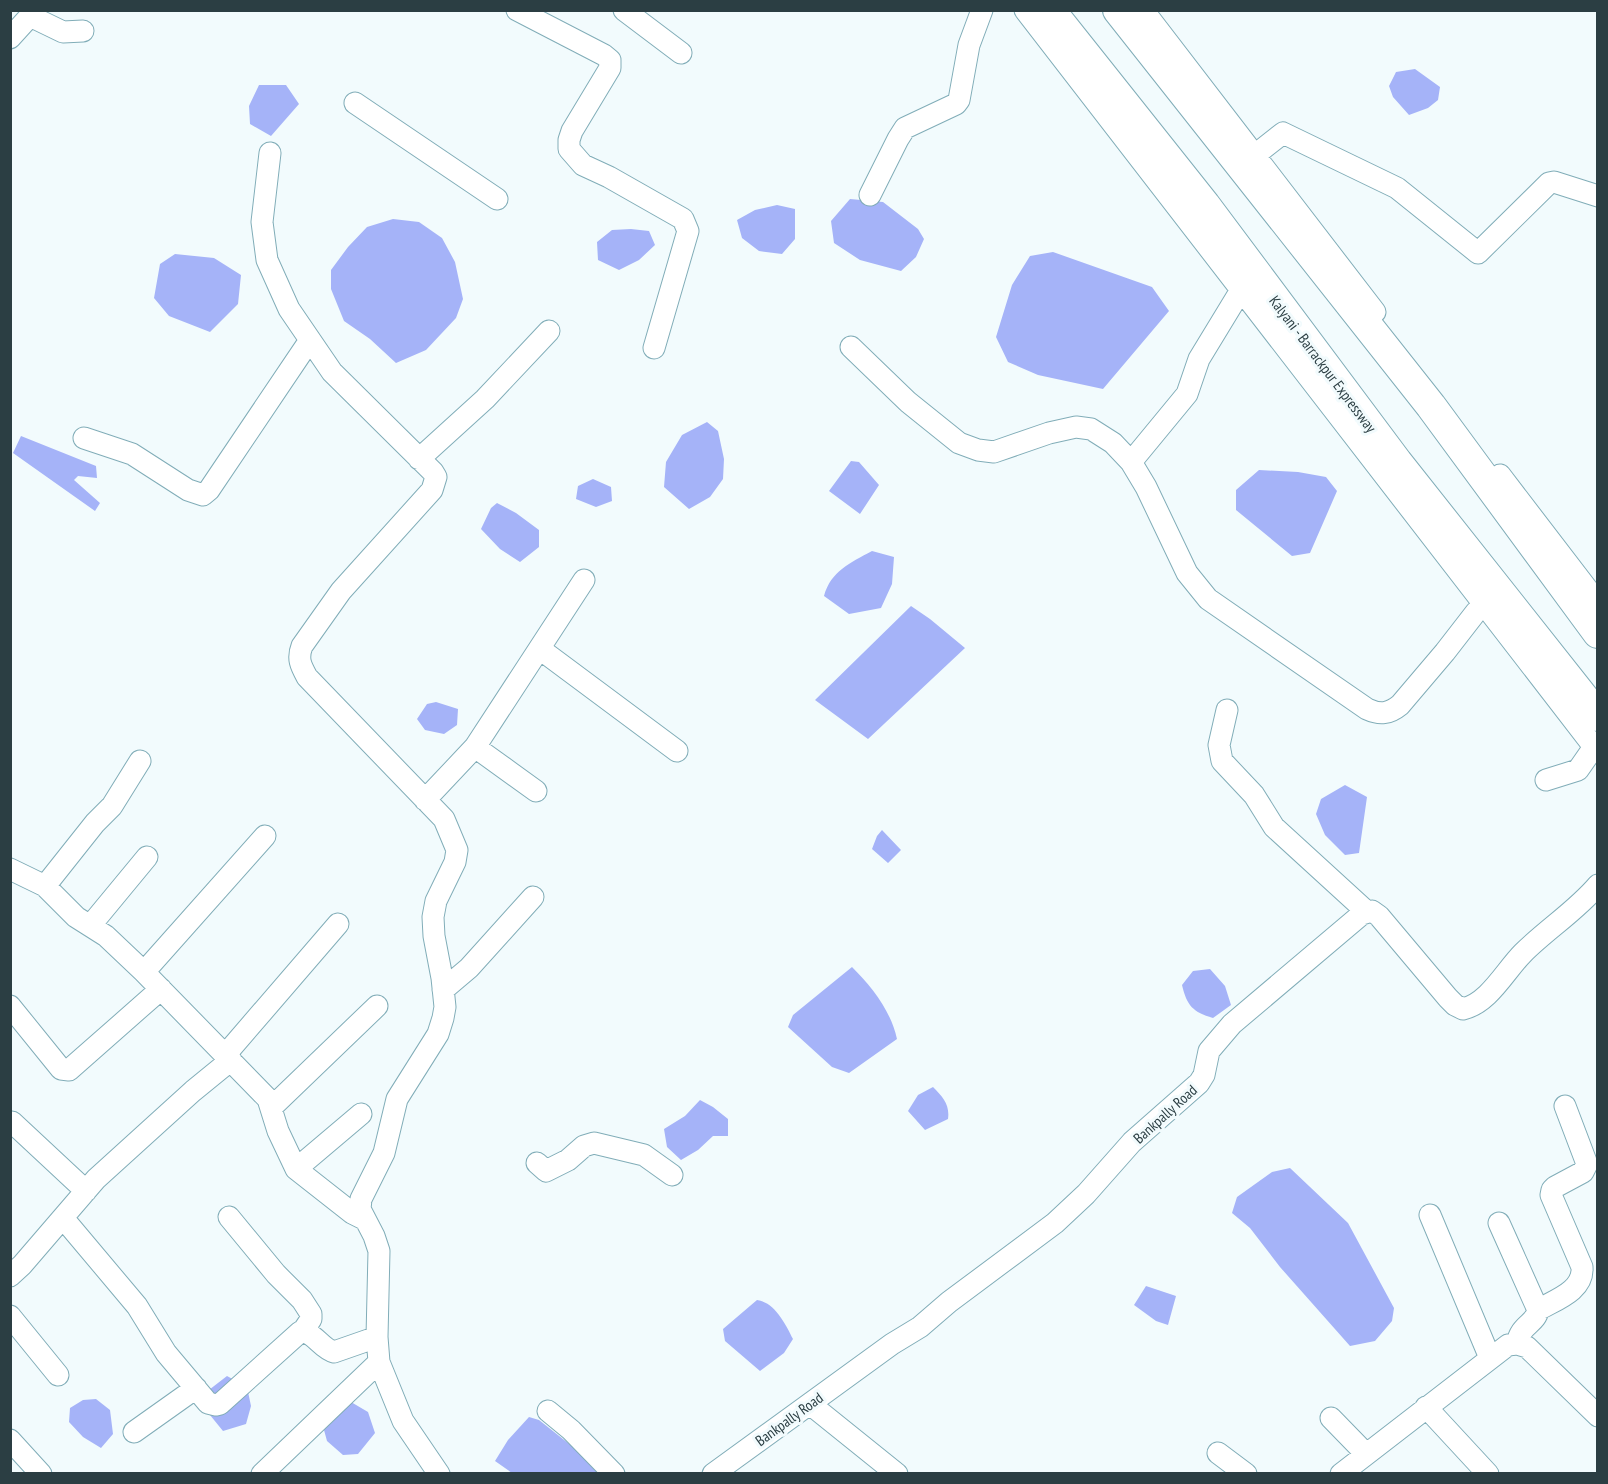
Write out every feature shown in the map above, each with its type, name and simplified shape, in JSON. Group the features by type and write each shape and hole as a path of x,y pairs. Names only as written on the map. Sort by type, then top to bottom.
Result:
{"highway":[{"name":"Kalyani - Barrackpur Expressway","path":"1050,10 1198,196 1397,462 1598,716"},
{"path":"1118,10 1431,406 1598,633"}],"street":[{"path":"517,10 610,60 610,68 572,131 568,149 574,158 683,219 687,225 688,231 654,348"},
{"path":"624,10 681,53"},
{"path":"870,195 905,128 956,104 959,100 969,45 982,10"},
{"path":"1025,10 1596,749 1578,770 1546,780"},
{"path":"1143,10 1598,603"},
{"path":"10,38 30,16 63,32 82,31"},
{"path":"355,102 497,200"},
{"path":"1255,154 1283,134 1396,189 1478,253 1549,183 1554,182 1598,196"},
{"path":"270,153 262,222 267,260 290,309 332,372 436,477 432,490 341,591 302,646 299,654 300,664 307,677 444,819 458,850 455,862 436,901 433,917 445,1007 438,1034 397,1099 384,1153 361,1200 360,1209 379,1251 377,1337 379,1362 403,1421 440,1473"},
{"path":"1131,462 1187,394 1199,359 1241,290"},
{"path":"419,459 454,429 549,331"},
{"path":"84,438 132,454 188,490 203,495 215,481 310,340"},
{"path":"851,347 908,402 959,443 978,450 994,452 1048,433 1076,427 1091,429 1113,443 1131,462 1146,487 1187,573 1208,599 1367,709 1377,713 1391,712 1400,705 1485,604"},
{"path":"425,800 475,747 584,580"},
{"path":"540,649 677,751"},
{"path":"1227,710 1219,745 1222,761 1254,795 1275,827 1367,912 1372,911 1380,916 1448,998 1463,1009 1486,995 1522,954 1584,902 1598,885"},
{"path":"475,747 536,791"},
{"path":"45,886 95,823 112,806 140,761"},
{"path":"144,972 265,836"},
{"path":"90,926 147,857"},
{"path":"10,869 45,886 76,917 106,936 144,972 268,1099 278,1131 296,1169 364,1220"},
{"path":"443,990 464,973 533,897"},
{"name":"Bankpally Road","path":"713,1473 892,1344 920,1327 949,1302 1071,1209 1132,1142 1199,1083 1204,1075 1209,1051 1232,1024 1367,912"},
{"path":"11,1275 86,1191 121,1156 229,1057 338,924"},
{"path":"10,1006 65,1071 69,1070 161,989"},
{"path":"271,1108 376,1005"},
{"path":"1538,1310 1575,1288 1582,1275 1582,1267 1551,1195 1556,1186 1583,1172 1587,1164 1565,1106"},
{"path":"296,1169 361,1114"},
{"path":"12,1122 86,1191"},
{"path":"537,1163 543,1169 548,1170 568,1160 584,1146 594,1143 644,1155 672,1175"},
{"path":"1430,1215 1490,1358"},
{"path":"63,1218 137,1306 166,1353 208,1403 216,1405 220,1404 303,1331 311,1319 311,1314 302,1300 276,1274 229,1217"},
{"path":"1499,1223 1538,1310 1536,1317 1520,1331 1517,1344"},
{"path":"10,1316 58,1376"},
{"path":"303,1331 329,1351 334,1352 377,1337"},
{"path":"1331,1418 1357,1466 1426,1407 1490,1358 1508,1345 1517,1344 1527,1347 1598,1416"},
{"path":"262,1473 379,1362"},
{"path":"134,1432 195,1388"},
{"path":"810,1404 897,1473"},
{"path":"1426,1407 1488,1473"},
{"path":"548,1411 571,1430 614,1473"},
{"path":"10,1440 40,1473"},
{"path":"1218,1453 1246,1473"}],"water":[{"path":"1415,69 1440,87 1438,100 1428,108 1409,115 1393,97 1389,86 1396,72"},
{"path":"259,85 286,85 299,104 271,136 250,124 249,106"},
{"path":"850,199 883,202 918,229 924,239 916,257 901,271 860,260 834,243 831,221"},
{"path":"777,205 795,209 795,239 782,254 759,251 742,238 737,220 755,210"},
{"path":"393,219 419,222 442,238 455,262 463,299 456,318 426,350 396,363 370,339 344,321 331,289 331,270 348,247 367,227"},
{"path":"612,230 649,231 655,245 639,260 619,270 598,260 597,242"},
{"path":"1053,252 1152,287 1169,311 1103,389 1038,375 1008,362 996,337 1012,285 1030,256"},
{"path":"175,254 214,258 241,275 238,304 210,332 169,316 154,298 160,264"},
{"path":"707,422 718,431 724,459 723,479 710,497 689,509 664,487 666,462 682,435"},
{"path":"21,436 96,466 97,478 78,476 74,480 100,503 95,511 13,453"},
{"path":"851,461 859,462 879,485 860,514 829,491"},
{"path":"1259,470 1298,472 1326,477 1337,491 1310,553 1292,556 1236,510 1236,490"},
{"path":"593,479 611,487 612,501 596,507 576,499 578,486"},
{"path":"497,503 516,513 539,530 539,547 520,562 500,549 481,529 491,508"},
{"path":"872,551 894,557 892,584 881,608 849,614 824,596 827,587 842,569"},
{"path":"911,606 965,648 868,739 815,700"},
{"path":"436,702 458,709 457,725 444,734 425,730 417,719 427,704"},
{"path":"1345,785 1367,797 1359,853 1345,855 1325,835 1316,814 1321,799"},
{"path":"882,830 901,850 888,863 872,849"},
{"path":"852,967 880,1000 897,1039 849,1073 832,1067 788,1027 793,1015"},
{"path":"1210,969 1225,986 1231,1005 1213,1018 1192,1007 1182,985 1193,971"},
{"path":"933,1087 945,1102 948,1119 925,1130 908,1111 918,1095"},
{"path":"700,1100 728,1119 728,1136 713,1136 698,1150 681,1160 667,1147 664,1129 685,1116"},
{"path":"1290,1168 1348,1223 1394,1308 1392,1321 1375,1341 1350,1346 1280,1267 1250,1228 1232,1213 1237,1197 1272,1172"},
{"path":"1146,1286 1176,1296 1168,1325 1156,1321 1134,1305"},
{"path":"757,1300 774,1310 793,1339 784,1353 760,1371 725,1341 723,1329"},
{"path":"227,1376 247,1387 251,1406 246,1424 223,1431 201,1404 205,1393"},
{"path":"96,1399 110,1410 113,1434 101,1448 83,1437 69,1422 70,1408 83,1400"},
{"path":"351,1402 368,1412 375,1433 358,1454 343,1455 327,1441 324,1430"},
{"path":"529,1417 539,1420 597,1466 602,1473 512,1473 495,1461 508,1440"}]}
